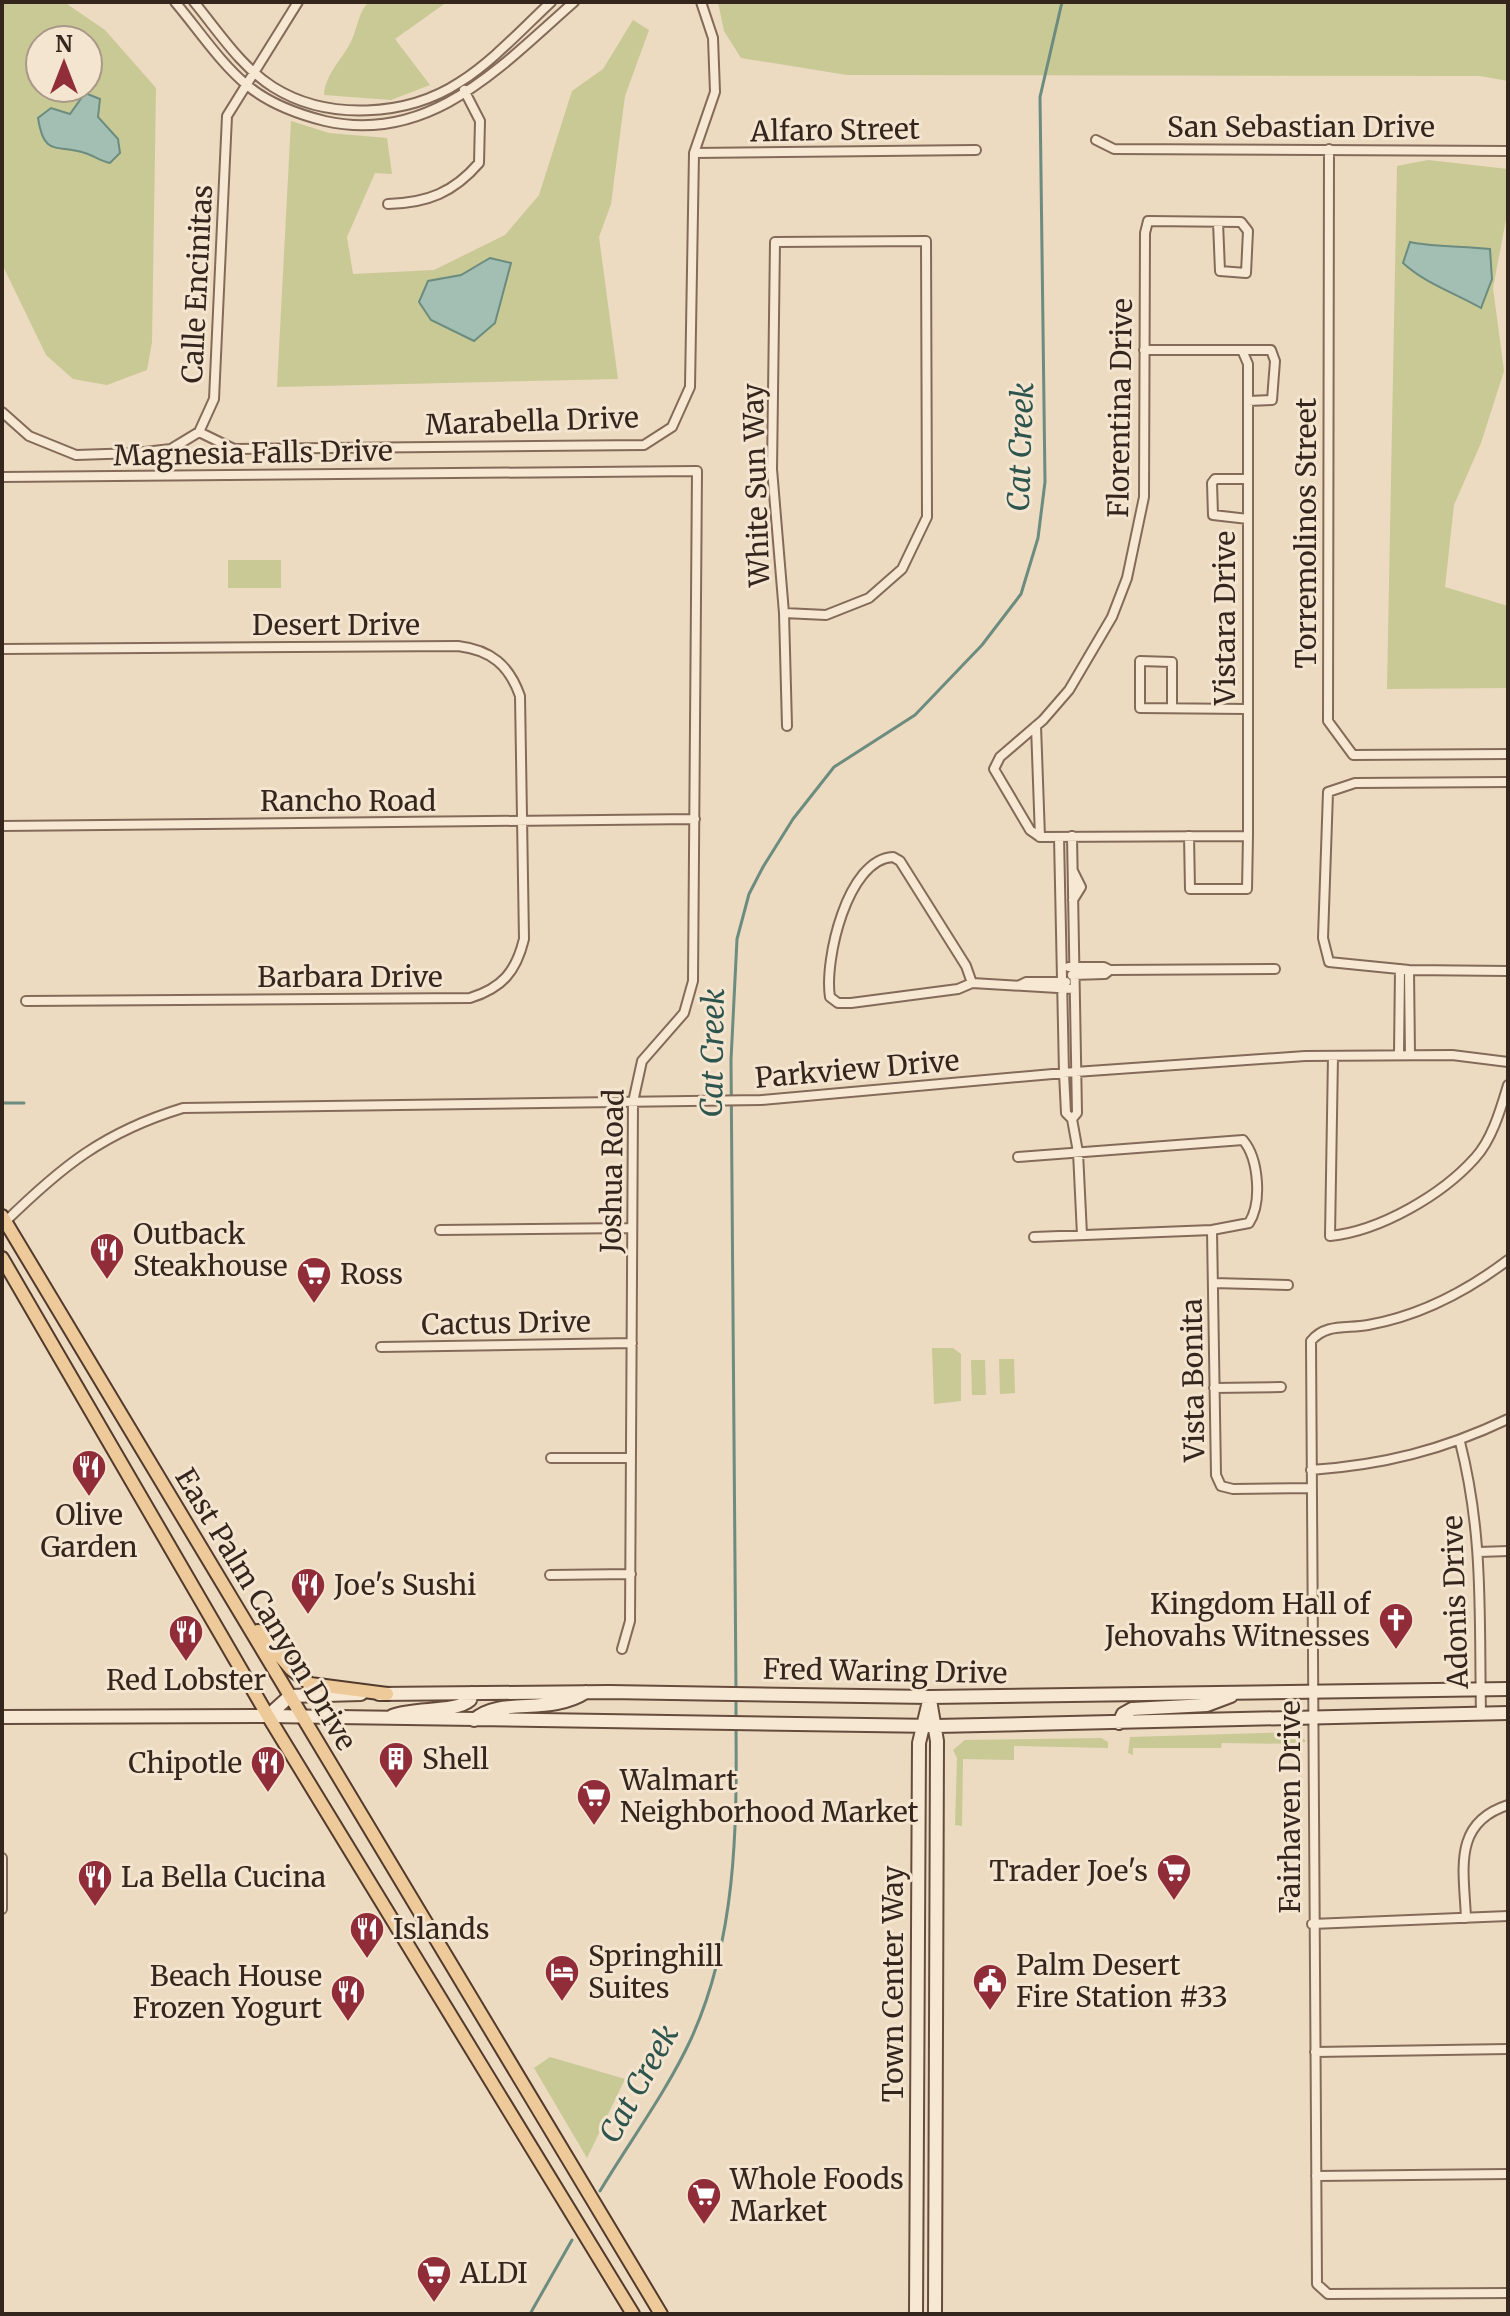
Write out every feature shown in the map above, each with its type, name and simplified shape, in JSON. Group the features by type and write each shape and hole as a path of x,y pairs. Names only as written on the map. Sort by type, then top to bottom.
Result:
{"main road":[{"name":"East Palm Canyon Drive","path":"3,1221 661,2314"},
{"name":"East Palm Canyon Drive","path":"2,1258 268,1716 438,2000 633,2314"},
{"path":"246,1620 273,1645 291,1669 310,1684 387,1694"},
{"name":"Fred Waring Drive","path":"290,1696 586,1692 930,1697 1508,1689"},
{"path":"474,1720 484,1710 556,1705 586,1692"},
{"path":"386,1718 413,1708 466,1705 472,1693"},
{"path":"1119,1723 1123,1714 1132,1709 1207,1705 1242,1693"},
{"path":"268,1716 290,1696"},
{"name":"Town Center Way","path":"916,2314 921,1726 930,1697"},
{"name":"Town Center Way","path":"930,1697 936,1726 935,2314"},
{"name":"Fred Waring Drive","path":"2,1717 268,1716 936,1726 1508,1713"},
{"path":"618,2289 642,2314"}],"street":[{"path":"175,2 245,84 297,112 361,125 424,116 466,94 574,2"},
{"path":"194,2 253,70 273,86 298,99 329,108 358,110 422,100 460,82 551,2"},
{"name":"Calle Encinitas","path":"199,432 214,399 227,116 298,2"},
{"name":"Marabella Drive","path":"199,432 234,449 644,445 672,427 690,387 694,153 715,92 713,38 701,2"},
{"path":"388,204 411,203 460,185 479,163 480,121 460,82"},
{"name":"San Sebastian Drive","path":"1096,140 1114,149 1508,151"},
{"name":"Torremolinos Street","path":"1329,149 1328,721 1353,755 1508,754"},
{"name":"Alfaro Street","path":"694,153 976,150"},
{"name":"Florentina Drive","path":"1040,837 1030,830 994,769 1000,757 1036,726 1069,690 1093,655 1127,578 1144,497 1148,221 1218,222"},
{"path":"1218,222 1245,225 1246,273 1220,271 1218,222"},
{"name":"White Sun Way","path":"784,613 826,615 869,598 902,569 927,517 926,241 775,242 772,469 784,613 787,726"},
{"path":"1144,350 1271,350 1275,361 1272,400 1248,401"},
{"name":"Vistara Drive","path":"1189,836 1190,889 1247,889 1248,364 1242,350"},
{"path":"2,412 29,436 76,455 171,449 199,432"},
{"name":"Magnesia Falls Drive","path":"2,477 697,471"},
{"name":"Joshua Road","path":"622,1649 630,1621 631,1574 629,1458 633,1102 642,1061 684,1013 693,981 697,471"},
{"path":"1248,479 1215,479 1212,483 1213,515 1248,519"},
{"name":"Desert Drive","path":"2,649 458,646 479,649 498,659 513,677 520,696 522,821"},
{"path":"1172,708 1172,662 1140,661 1140,708 1247,709"},
{"path":"1036,726 1040,837 1248,836"},
{"path":"1508,782 1355,783 1328,792 1323,938 1329,962 1404,969 1508,971"},
{"name":"Rancho Road","path":"2,826 695,819"},
{"name":"Barbara Drive","path":"26,1001 470,998 490,992 507,979 519,958 524,939 522,821"},
{"path":"1072,836 1077,1113 1072,1119"},
{"path":"1059,837 1066,1113 1072,1119 1078,1152 1082,1235"},
{"path":"972,983 966,966 900,861 893,857 879,861 845,905 836,929 828,983 830,997 838,1003 958,989 972,983 1042,985 1091,971 1275,969"},
{"path":"1060,872 1073,871"},
{"path":"1061,915 1073,916"},
{"path":"1399,1054 1404,969"},
{"path":"1404,969 1410,1054"},
{"path":"1063,978 1074,978"},
{"name":"Parkview Drive","path":"3,1221 95,1144 144,1120 183,1108 761,1100 1075,1072 1333,1056 1452,1055 1508,1062"},
{"path":"1333,1056 1330,1236 1348,1234 1395,1219 1477,1157 1508,1085"},
{"path":"1018,1157 1243,1140 1249,1148 1254,1167 1256,1212 1249,1223 1212,1230 1034,1237"},
{"path":"440,1230 632,1228"},
{"name":"Vista Bonita","path":"1212,1230 1216,1475 1221,1486 1233,1489 1312,1488"},
{"name":"Fairhaven Drive","path":"1508,1260 1460,1292 1427,1308 1381,1322 1318,1332 1311,1341 1312,1924 1317,2284 1328,2294 1508,2293"},
{"path":"1213,1283 1288,1285"},
{"name":"Cactus Drive","path":"381,1347 632,1343"},
{"path":"1214,1388 1281,1387"},
{"path":"1311,1470 1387,1463 1460,1442 1508,1419"},
{"name":"Adonis Drive","path":"1460,1442 1474,1496 1479,1552 1481,1713"},
{"path":"551,1458 629,1458"},
{"path":"1479,1552 1508,1551"},
{"path":"550,1575 631,1574"},
{"path":"1466,1918 1463,1848 1477,1821 1491,1811 1508,1805"},
{"path":"2,1858 2,1909"},
{"path":"1312,1924 1508,1916"},
{"path":"1315,2052 1508,2049"},
{"path":"1316,2176 1508,2174"}],"green space":[{"path":"2,2 64,2 96,24 24,24 24,104 104,104 104,29 156,88 152,342 147,370 107,385 73,379 46,355 2,264"},
{"path":"369,2 447,2 395,39 430,85 391,100 324,95 328,79"},
{"path":"718,2 1508,2 1508,81 1480,76 847,75 741,58 724,31"},
{"path":"633,20 649,30 625,96 611,204 599,237 618,379 277,387 291,121 329,133 387,138 392,174 375,173 347,237 353,274 434,270 505,235 539,195 572,91 603,69"},
{"path":"1428,160 1508,169 1508,209 1493,288 1504,371 1481,443 1454,505 1445,587 1508,606 1508,688 1387,689 1397,166"},
{"path":"228,560 281,560 281,588 228,588"},
{"path":"932,1348 953,1348 961,1354 961,1401 934,1404"},
{"path":"999,1359 1014,1359 1015,1393 1000,1394"},
{"path":"971,1360 985,1360 986,1395 972,1395"},
{"path":"1295,1732 1306,1741 1301,1744 1222,1743 1221,1748 1133,1748 1133,1755 1128,1753 1130,1737"},
{"path":"1101,1738 1108,1742 1108,1748 1014,1746 1014,1760 963,1759 962,1826 955,1825 957,1758 953,1750 965,1740"},
{"path":"550,2057 625,2079 587,2158 534,2068"}],"shaded area":[{"path":"77,104 99,104 98,117 118,139 120,153 110,163 48,144 38,118 51,108 70,114"},
{"path":"1410,242 1490,249 1492,279 1481,308 1430,282 1403,263"},
{"path":"490,258 511,263 495,323 474,341 431,320 419,302 428,281 461,275"}],"waterway":[{"name":"Cat Creek","path":"736,1690 731,1060 737,939 749,894 763,867 793,819 834,767 915,715 982,645 1021,594 1038,538 1045,482 1040,97 1062,2"},
{"path":"2,1103 24,1103"},
{"name":"Cat Creek","path":"736,1698 736,1718"},
{"name":"Cat Creek","path":"600,2191 660,2097 691,2039 706,2001 717,1963 731,1885 736,1805 736,1726"},
{"name":"Cat Creek","path":"530,2314 572,2240"}],"place":[{"name":"Outback Steakhouse","path":"107,1281"},
{"name":"Ross","path":"314,1305"},
{"name":"Olive Garden","path":"89,1498"},
{"name":"Joe's Sushi","path":"308,1616"},
{"name":"Kingdom Hall of Jehovahs Witnesses","path":"1396,1651"},
{"name":"Red Lobster","path":"186,1663"},
{"name":"Shell","path":"396,1790"},
{"name":"Chipotle","path":"268,1794"},
{"name":"Walmart Neighborhood Market","path":"594,1827"},
{"name":"Trader Joe's","path":"1174,1902"},
{"name":"La Bella Cucina","path":"95,1908"},
{"name":"Islands","path":"367,1960"},
{"name":"Springhill Suites","path":"562,2003"},
{"name":"Palm Desert Fire Station #33","path":"990,2012"},
{"name":"Beach House Frozen Yogurt","path":"348,2023"},
{"name":"Whole Foods Market","path":"704,2226"},
{"name":"ALDI","path":"434,2304"}]}
